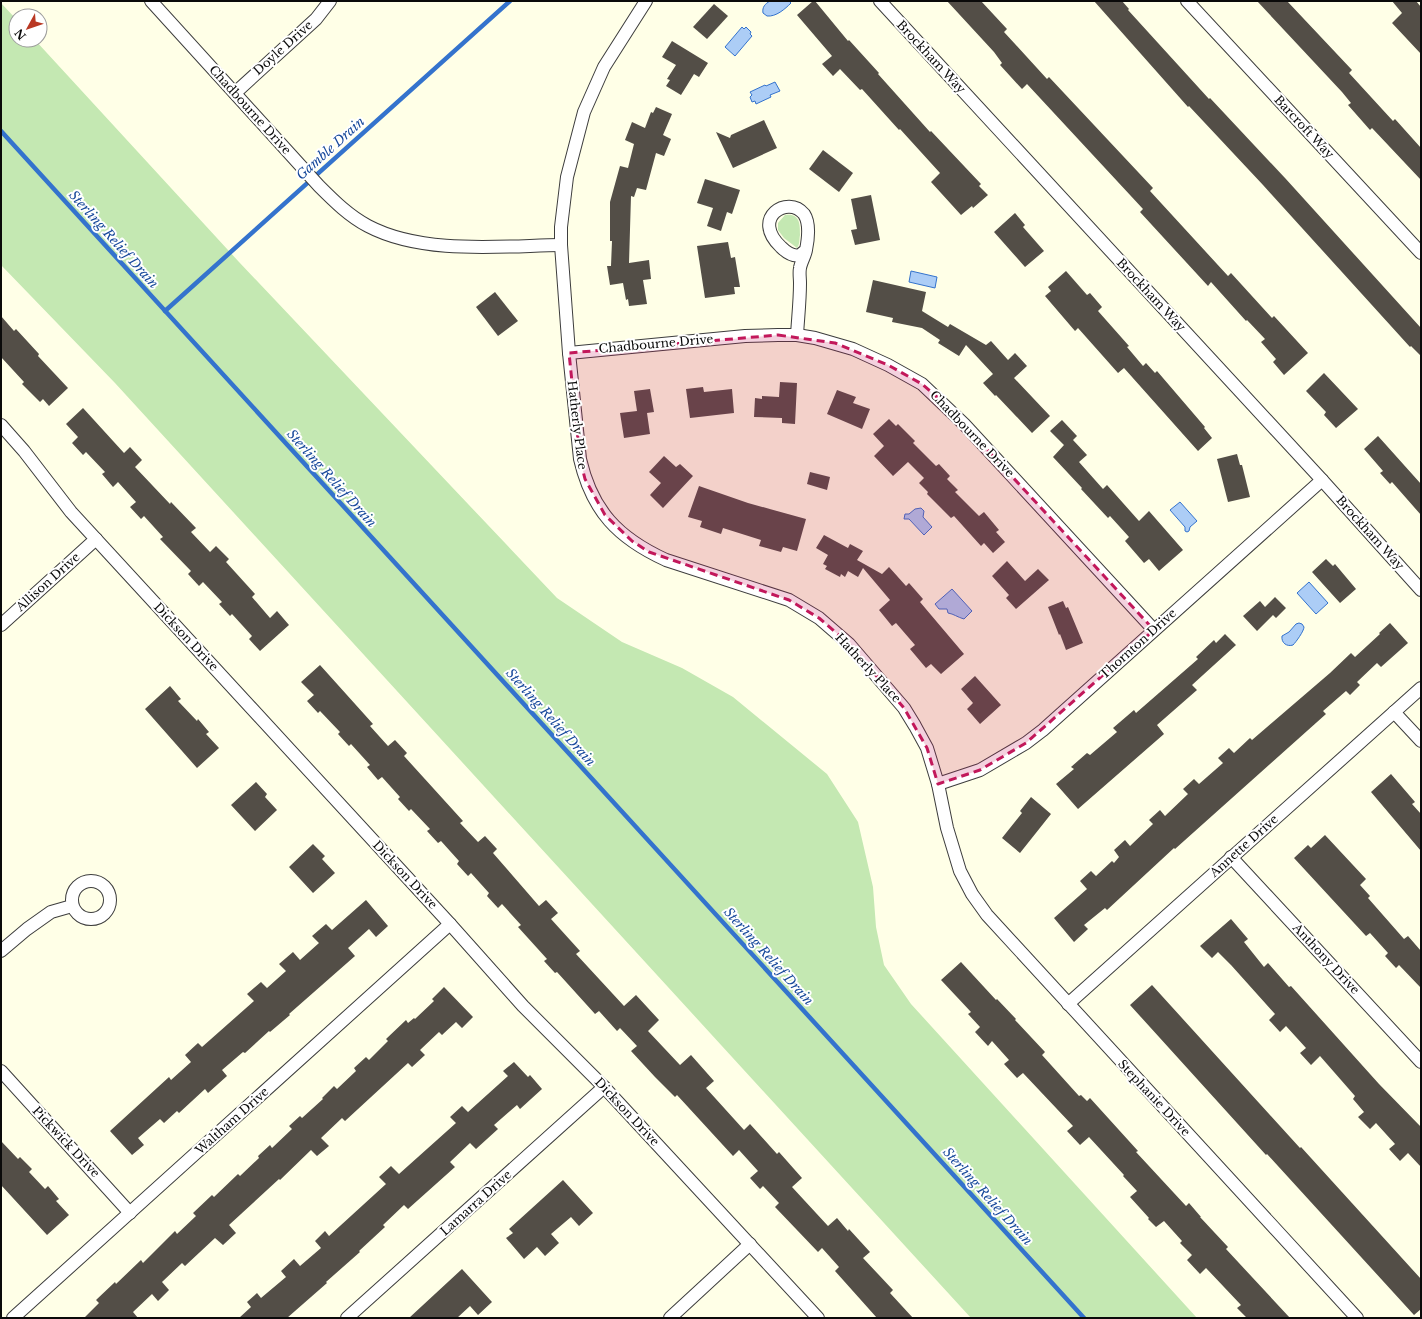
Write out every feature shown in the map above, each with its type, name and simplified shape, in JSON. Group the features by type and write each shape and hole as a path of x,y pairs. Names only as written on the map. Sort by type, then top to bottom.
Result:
{"street":[{"name":"Chadbourne Drive","path":"151,1 319,186 338,205 354,218 391,236 425,244 469,247 561,245"},
{"name":"Doyle Drive","path":"234,92 316,18 330,1"},
{"name":"Hatherly Place","path":"646,1 604,67 584,112 568,177 561,227 569,352 580,459 585,479 593,498 605,515 617,529 632,542 649,552 673,562 789,600 818,618 849,644 904,708 927,748 938,784 960,871"},
{"name":"Brockham Way","path":"880,1 1322,480 1421,590"},
{"name":"Barcroft Way","path":"1187,1 1421,254"},
{"path":"797,335 800,268 806,250 808,226 807,219 799,209 793,207 780,208 774,212 769,219 768,225 772,237 800,268"},
{"path":"787,253 796,256 800,255 806,250"},
{"name":"Chadbourne Drive","path":"569,352 745,336 797,335 853,349 888,365 922,384 964,424 1154,630"},
{"name":"Dickson Drive","path":"1,425 24,451 71,512 450,924 523,1006 604,1087 818,1318"},
{"name":"Thornton Drive","path":"938,784 980,770 1026,743 1043,730 1322,480"},
{"name":"Allison Drive","path":"1,625 96,539"},
{"name":"Annette Drive","path":"1068,1004 1421,688"},
{"path":"1394,712 1421,741"},
{"name":"Anthony Drive","path":"1231,857 1421,1062"},
{"name":"Stephanie Drive","path":"960,871 972,894 987,915 1357,1318"},
{"path":"1,951 27,929 51,912 72,906"},
{"name":"Waltham Drive","path":"13,1318 450,924"},
{"name":"Pickwick Drive","path":"1,1072 81,1157 130,1213"},
{"name":"Lamarra Drive","path":"347,1318 604,1087"},
{"path":"670,1318 750,1244"}],"highlighted area":[{"path":"778,335 835,343 888,365 922,384 945,404 1154,630 1026,743 980,770 938,784 927,748 904,708 849,644 819,618 789,600 649,552 632,541 605,515 585,479 580,459 569,353"}],"green space":[{"name":"Sterling Relief Drain","path":"1,3 8,10 8,48 42,48 239,262 557,598 622,642 682,668 733,697 827,774 858,822 873,887 876,927 884,965 911,1004 1197,1318 971,1318 115,383 1,265"},
{"path":"785,215 794,216 798,220 800,235 797,248 784,238 778,230 778,223"}],"water":[{"path":"770,1 789,1 791,3 777,14 767,16 763,13 763,7"},
{"path":"742,27 744,29 746,27 751,32 750,34 752,36 735,56 725,47"},
{"path":"775,82 780,91 770,95 771,97 756,104 755,101 752,102 750,97 752,95 750,92"},
{"path":"911,271 937,277 935,288 909,282"},
{"path":"1180,502 1197,521 1187,532 1185,531 1185,527 1170,510"},
{"path":"921,508 924,511 923,517 932,527 924,535 909,519 904,519 905,514 909,514 915,509"},
{"path":"1309,582 1328,603 1316,614 1297,593"},
{"path":"952,589 972,611 964,619 948,613 947,609 939,609 935,604"},
{"path":"1299,623 1304,627 1300,636 1293,645 1285,644 1282,641 1282,636"}],"building":[{"path":"813,1 815,1 848,41 849,40 879,73 878,74 930,132 931,131 981,184 979,186 988,195 973,208 972,206 961,215 931,182 940,173 900,129 899,130 862,89 860,90 840,69 833,76 822,64 832,56 797,15"},
{"path":"947,1 981,1 1007,29 1004,32 1047,79 1049,77 1153,188 1150,191 1228,276 1231,273 1272,318 1274,316 1308,353 1284,375 1273,362 1276,359 1261,342 1265,339 1247,320 1246,321 1211,282 1208,286 1140,212 1143,209 1027,84 1022,89 1000,65 1002,63 994,52"},
{"path":"1094,1 1122,1 1129,9 1128,10 1209,99 1210,98 1285,178 1421,328 1421,356 1411,346 1410,347 1263,185 1189,106 1188,107"},
{"path":"1257,1 1287,1 1352,70 1349,73 1393,121 1395,119 1421,148 1421,180 1372,128 1370,130 1348,105 1351,103 1342,92"},
{"path":"1392,1 1416,1 1421,7 1421,54 1392,23 1402,13"},
{"path":"714,4 728,16 707,39 693,27"},
{"path":"672,41 708,63 699,77 694,74 681,95 666,86 670,80 667,79 676,65 662,57"},
{"path":"656,107 672,114 663,135 671,139 664,156 656,153 646,190 637,188 634,197 631,196 629,263 649,260 651,279 643,280 647,304 629,306 628,299 626,300 623,283 610,285 607,266 611,266 612,241 610,241 610,202 620,166 628,168 634,144 625,140 632,122 645,128 651,112 653,113"},
{"path":"764,120 777,148 733,168 716,132 730,138 731,135"},
{"path":"823,150 853,173 839,192 809,169"},
{"path":"705,179 740,190 732,214 727,212 721,231 707,226 713,208 697,203"},
{"path":"871,195 880,240 855,245 851,230 857,229 851,199"},
{"path":"1015,213 1025,225 1023,227 1044,251 1025,267 994,232"},
{"path":"728,242 731,258 735,257 740,287 734,287 735,294 705,298 697,246"},
{"path":"1066,271 1087,295 1090,293 1102,307 1098,311 1129,346 1127,347 1143,366 1146,363 1155,373 1157,371 1205,427 1204,428 1212,438 1198,451 1124,368 1118,373 1078,328 1075,331 1045,296 1051,291 1048,287"},
{"path":"873,280 926,292 922,311 948,327 950,324 986,345 991,341 1008,360 1015,353 1027,366 1014,378 1050,416 1032,433 983,383 993,374 966,345 959,356 938,343 940,340 922,328 892,322 893,318 866,312"},
{"path":"495,292 518,321 498,336 476,307"},
{"path":"1,316 14,331 16,329 39,354 38,356 68,388 49,406 43,399 40,402 22,384 24,382 1,357"},
{"path":"1324,373 1358,409 1336,428 1324,415 1326,412 1306,391"},
{"path":"780,382 797,383 795,424 782,423 782,418 754,417 755,398 762,399 762,396 779,397"},
{"path":"703,387 704,392 732,389 734,413 690,418 686,389"},
{"path":"650,389 654,412 647,413 650,434 624,438 620,413 637,411 634,391"},
{"path":"837,390 856,397 853,403 870,409 862,429 827,414"},
{"path":"83,408 124,453 130,447 142,460 135,467 170,504 171,502 196,528 191,532 210,552 216,546 229,559 226,562 255,594 252,597 270,618 277,611 289,625 260,651 249,639 252,636 232,614 230,616 219,604 222,602 203,582 199,586 188,574 191,571 160,539 163,537 144,516 141,519 130,507 136,502 118,482 113,487 102,474 105,472 86,452 83,455 72,443 78,437 66,424"},
{"path":"889,419 896,426 898,424 915,441 913,443 936,466 939,464 950,476 947,479 958,490 955,492 979,516 984,512 999,530 996,532 1005,542 993,553 984,543 981,546 954,516 951,518 927,494 928,492 919,483 924,478 908,462 893,476 874,456 884,446 873,434"},
{"path":"1062,420 1077,436 1073,440 1087,455 1079,462 1103,489 1107,485 1139,521 1149,511 1183,550 1159,571 1149,559 1144,563 1125,541 1129,537 1110,516 1108,518 1053,457 1064,445 1050,431"},
{"path":"1378,436 1421,484 1421,515 1392,482 1390,484 1380,473 1383,471 1364,449"},
{"path":"1237,454 1240,465 1242,465 1250,497 1228,502 1217,459"},
{"path":"664,456 676,467 680,464 693,476 663,508 650,495 661,483 649,472"},
{"path":"810,472 830,477 827,490 807,484"},
{"path":"699,486 748,503 806,519 797,551 783,547 781,552 759,546 761,540 723,528 721,534 700,527 702,521 688,517"},
{"path":"824,535 848,548 850,544 863,551 857,560 882,574 889,567 906,586 909,583 923,599 920,602 964,654 941,674 931,664 926,668 910,649 915,645 896,623 892,626 879,610 890,600 863,568 858,577 848,571 845,577 841,574 840,577 825,569 827,566 823,564 828,555 816,548"},
{"path":"1326,559 1333,566 1335,564 1356,589 1340,603 1312,572"},
{"path":"1007,561 1025,581 1038,569 1049,580 1016,609 1006,598 1009,595 992,576"},
{"path":"1275,597 1286,608 1276,618 1273,615 1257,631 1243,616 1260,601 1265,607"},
{"path":"1063,601 1066,608 1068,607 1083,643 1066,650 1048,607"},
{"path":"1390,623 1408,643 1381,667 1377,663 1357,682 1360,685 1350,695 1346,691 1323,711 1326,714 1175,849 1174,848 1107,910 1105,908 1084,925 1088,929 1074,942 1054,918 1087,889 1080,881 1091,871 1096,876 1112,861 1114,863 1119,857 1114,850 1125,840 1130,846 1153,824 1149,820 1160,810 1165,816 1188,794 1183,789 1194,779 1199,784 1223,763 1218,758 1229,748 1234,753 1250,738 1252,740 1351,653 1355,657"},
{"path":"1225,634 1236,645 1192,685 1197,690 1157,725 1164,734 1078,809 1056,784 1074,769 1071,767 1087,753 1090,755 1117,732 1113,728 1134,710 1136,713 1198,659 1196,657 1214,640 1216,643"},
{"path":"320,665 373,724 370,726 388,746 395,740 407,753 404,756 463,821 460,823 478,842 485,836 497,849 493,853 539,906 546,900 558,913 551,919 580,951 576,954 624,1006 636,995 659,1020 648,1031 680,1065 691,1055 714,1081 706,1088 744,1130 750,1124 777,1154 779,1152 802,1178 792,1187 828,1226 837,1218 870,1252 863,1258 893,1290 890,1293 913,1318 877,1318 835,1271 839,1267 822,1248 818,1252 775,1207 779,1203 763,1186 760,1189 750,1178 758,1171 739,1150 733,1156 677,1095 675,1097 655,1077 631,1051 637,1046 620,1028 617,1031 599,1011 595,1014 557,972 555,973 544,961 547,959 518,927 521,925 502,904 498,908 487,896 489,893 471,873 468,876 457,864 459,861 441,841 438,843 427,831 430,829 411,809 409,811 398,799 400,797 382,777 378,780 367,767 370,765 351,744 349,746 338,734 340,732 320,711 318,713 307,701 314,695 301,682"},
{"path":"975,676 1001,705 980,724 967,709 973,703 961,689"},
{"path":"170,686 181,699 178,701 197,721 198,719 209,732 206,734 219,748 197,768 145,709"},
{"path":"1391,774 1415,802 1412,804 1421,814 1421,851 1371,792"},
{"path":"256,782 267,794 265,797 277,810 255,831 231,805"},
{"path":"1031,797 1051,814 1020,853 1002,838 1022,813 1020,811"},
{"path":"1325,835 1366,879 1360,885 1370,896 1368,898 1404,939 1408,936 1421,951 1421,988 1399,965 1396,968 1385,956 1388,953 1370,933 1366,936 1294,858 1308,845 1311,848"},
{"path":"313,844 325,856 322,859 335,873 313,893 289,867"},
{"path":"366,900 388,926 376,937 369,929 348,948 355,956 289,1014 290,1015 270,1032 269,1031 245,1053 243,1052 222,1070 227,1076 208,1093 205,1089 179,1113 177,1111 164,1123 160,1119 138,1138 144,1145 132,1155 110,1131 169,1077 171,1080 191,1062 185,1055 198,1043 202,1047 254,1001 247,994 261,982 267,988 286,971 279,964 293,952 300,960 319,943 312,936 326,924 332,930"},
{"path":"1231,919 1248,939 1244,942 1264,967 1268,963 1289,987 1291,986 1379,1084 1421,1127 1421,1167 1408,1153 1400,1161 1389,1149 1395,1144 1376,1123 1370,1129 1358,1117 1364,1112 1353,1099 1355,1096 1320,1056 1311,1065 1300,1053 1306,1048 1286,1026 1280,1032 1269,1020 1275,1014 1231,965 1218,952 1212,958 1200,946"},
{"path":"961,962 1016,1019 1015,1020 1045,1052 1042,1055 1079,1096 1081,1095 1087,1101 1090,1098 1138,1151 1136,1152 1186,1206 1189,1203 1228,1247 1226,1249 1290,1318 1247,1318 1237,1308 1241,1305 1206,1268 1200,1274 1187,1260 1192,1255 1180,1243 1182,1241 1164,1221 1156,1227 1148,1219 1149,1218 1130,1197 1137,1191 1089,1137 1080,1145 1067,1131 1073,1126 1023,1073 1017,1078 1004,1064 1009,1060 992,1041 988,1046 975,1032 980,1027 968,1014 971,1012 941,980"},
{"path":"1152,985 1421,1279 1421,1309 1414,1315 1130,1005"},
{"path":"444,987 473,1017 462,1028 456,1022 442,1035 439,1032 420,1050 425,1055 412,1067 408,1063 345,1121 342,1118 321,1138 329,1146 317,1156 311,1150 280,1180 279,1179 229,1225 236,1233 223,1245 215,1238 185,1266 182,1263 162,1282 169,1290 158,1301 152,1294 133,1312 138,1318 84,1318 99,1303 96,1300 115,1282 116,1284 141,1260 143,1263 175,1231 177,1234 196,1216 193,1213 212,1195 214,1197 238,1174 240,1176 270,1145 272,1148 292,1129 289,1126 300,1116 302,1118 323,1099 322,1098 334,1086 337,1089 356,1071 354,1068 366,1057 369,1060 388,1041 386,1039 406,1020 408,1023 414,1018 415,1019 434,1001 432,999"},
{"path":"514,1062 528,1077 530,1075 542,1089 520,1109 517,1105 494,1125 498,1129 476,1149 470,1143 450,1162 455,1167 408,1209 404,1205 383,1225 385,1227 359,1251 360,1252 287,1318 239,1318 251,1307 247,1302 257,1293 261,1298 286,1277 281,1271 294,1259 300,1266 321,1248 315,1241 325,1231 329,1236 386,1184 379,1177 391,1166 399,1174 456,1123 450,1117 462,1106 468,1112 508,1076 503,1071"},
{"path":"1,1141 18,1159 20,1157 32,1169 29,1172 45,1189 48,1186 59,1199 56,1201 69,1215 47,1235 1,1185"},
{"path":"563,1180 593,1213 579,1226 571,1217 551,1234 559,1243 545,1256 537,1247 524,1259 506,1238 513,1233 509,1229"},
{"path":"462,1269 492,1302 478,1315 470,1306 457,1318 409,1318"}],"waterway":[{"name":"Gamble Drain","path":"165,311 510,1"},
{"name":"Sterling Relief Drain","path":"1,131 1084,1318"}]}
